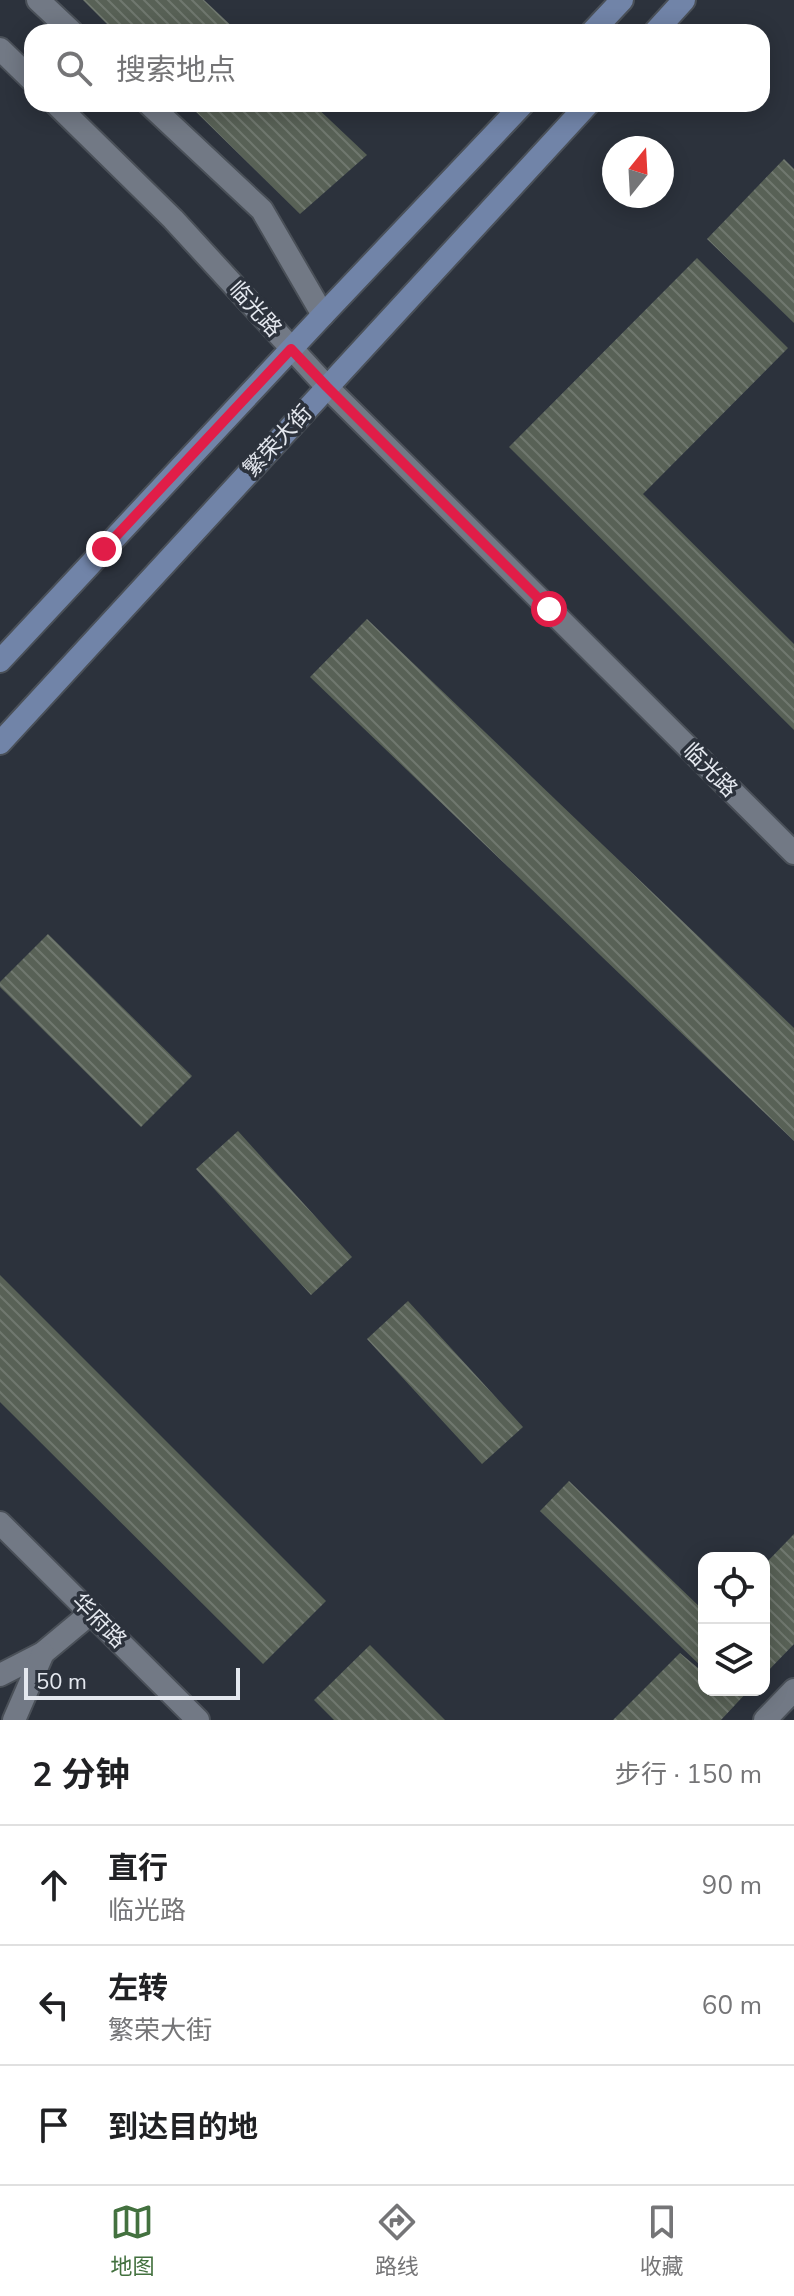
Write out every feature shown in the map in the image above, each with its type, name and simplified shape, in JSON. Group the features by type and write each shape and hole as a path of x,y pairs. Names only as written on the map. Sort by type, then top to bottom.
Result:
{"main road":[{"path":"600,24 622,0"},
{"path":"662,24 684,0"},
{"path":"0,661 515,112"},
{"name":"繁荣大街","path":"0,743 581,112"}],"street":[{"path":"38,0 64,24"},
{"path":"0,49 24,72"},
{"name":"临光路","path":"64,112 173,219 327,387 794,853"},
{"path":"158,112 262,210 323,315"},
{"name":"华府路","path":"0,1523 198,1720"},
{"path":"0,1675 43,1653 91,1613"},
{"path":"14,1720 43,1653"},
{"path":"765,1720 794,1690"}],"building":[{"path":"83,0 204,0 230,24 107,24"},
{"path":"196,112 321,112 367,155 300,214"},
{"path":"784,159 794,169 794,323 707,239"},
{"path":"697,258 788,348 643,494 794,644 794,730 509,447"},
{"path":"367,619 794,1028 794,1141 310,677"},
{"path":"48,934 192,1076 141,1127 0,987 0,982"},
{"path":"238,1131 352,1257 311,1295 196,1169"},
{"path":"0,1275 326,1601 263,1664 0,1402"},
{"path":"408,1301 523,1427 482,1464 367,1339"},
{"path":"569,1481 698,1605 698,1663 540,1511"},
{"path":"794,1534 794,1644 770,1669 770,1624 770,1559"},
{"path":"370,1645 445,1720 334,1720 314,1700"},
{"path":"680,1653 698,1668 698,1696 743,1696 721,1720 613,1720"}],"route":[{"path":"104,549 291,349 549,609"}]}
